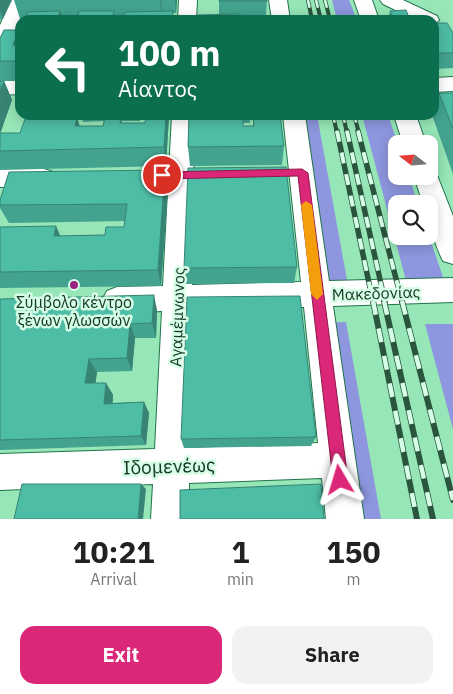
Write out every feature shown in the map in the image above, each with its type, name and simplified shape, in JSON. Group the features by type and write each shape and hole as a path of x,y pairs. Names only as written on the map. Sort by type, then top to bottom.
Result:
{"street":[{"path":"0,47 20,0"},
{"path":"186,15 188,0"},
{"path":"278,0 280,15"},
{"path":"363,0 368,15"},
{"path":"389,0 420,15"},
{"path":"439,85 453,84"},
{"path":"0,88 15,87"},
{"name":"Αγαμέμνωνος","path":"170,519 184,120"},
{"path":"295,120 345,519"},
{"path":"406,120 412,135"},
{"path":"275,173 302,173"},
{"path":"0,178 63,177"},
{"path":"429,185 453,253"},
{"name":"Μακεδονίας","path":"88,301 453,290"},
{"name":"Ιδομενέως","path":"0,472 338,460"}],"shaded area":[{"path":"332,0 349,0 355,15 336,15"},
{"path":"297,120 318,120 349,291 320,291"},
{"path":"363,120 390,120 395,135 388,135 388,185 412,185 415,195 388,195 388,213"},
{"path":"397,245 432,245 446,286 408,288"},
{"path":"346,322 381,519 350,519 324,323"},
{"path":"425,324 453,324 453,429"}],"building":[{"path":"267,0 267,1 219,1"},
{"path":"406,10 408,15 392,15 390,11"},
{"path":"60,11 59,15 26,15 28,12"},
{"path":"79,11 114,11 113,15 78,15"},
{"path":"173,11 173,15 124,15 125,12"},
{"path":"240,14 240,15 197,15"},
{"path":"439,23 447,23 453,33 453,53 439,53"},
{"path":"4,30 15,30 13,45 15,45 15,61 0,61 0,38"},
{"path":"0,81 4,81 0,91"},
{"path":"439,93 453,93 453,129"},
{"path":"25,120 76,120 75,126 103,126 104,120 120,120 120,123 145,123 145,120 166,120 164,147 0,151 0,133 20,133"},
{"path":"189,120 243,120 243,126 254,126 253,120 281,120 284,146 188,147"},
{"path":"286,167 297,267 184,268 188,168"},
{"path":"165,170 158,270 0,272 0,227 56,226 54,236 105,235 106,227 124,227 127,204 0,205 9,172"},
{"path":"154,295 152,323 130,324 127,358 89,359 85,383 106,383 104,404 144,402 141,436 0,440 0,299"},
{"path":"300,296 316,437 181,439 187,297"},
{"path":"22,484 141,484 138,519 14,519"},
{"path":"321,484 324,519 180,519 180,490"}],"railway":[{"path":"308,0 311,15"},
{"path":"316,0 320,15"},
{"path":"325,0 329,15"},
{"path":"334,120 337,133"},
{"path":"344,120 347,133"},
{"path":"355,120 359,133"},
{"path":"337,131 373,302"},
{"path":"347,131 385,302"},
{"path":"358,131 402,302"},
{"path":"373,301 417,519"},
{"path":"384,301 433,519"},
{"path":"402,301 453,500"}],"slow traffic":[{"path":"306,205 317,294"}],"place":[{"name":"Σύμβολο κέντρο ξένων γλωσσών","path":"74,285"}],"route":[{"path":"162,175 302,173 340,480"}]}
